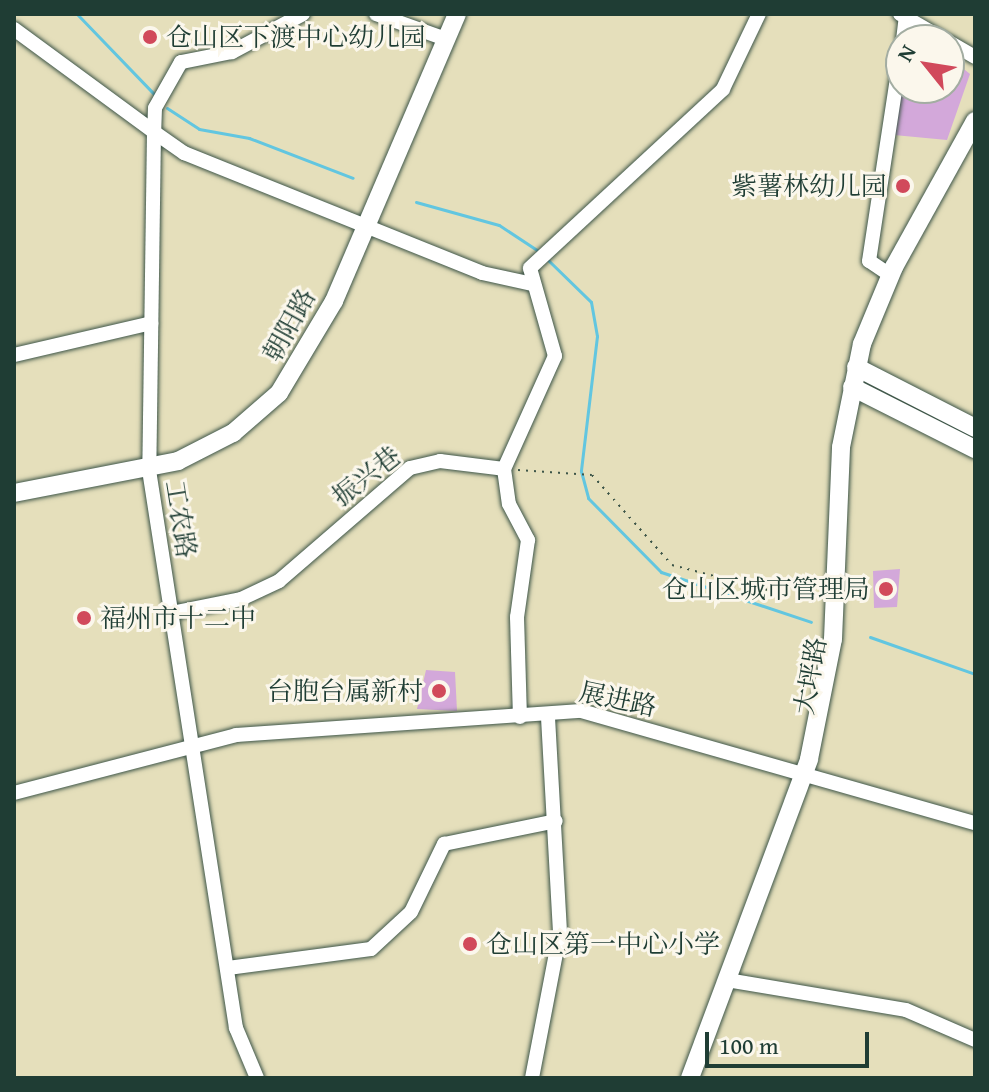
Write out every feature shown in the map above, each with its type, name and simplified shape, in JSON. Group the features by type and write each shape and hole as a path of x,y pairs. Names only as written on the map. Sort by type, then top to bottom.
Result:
{"main road":[{"name":"朝阳路","path":"14,493 149,470 221,440 279,393 317,336 457,14"},
{"path":"975,121 890,275 861,369 975,428"},
{"name":"大坪路","path":"733,981 810,772 838,641 856,388 861,369 894,290 975,145"},
{"path":"856,388 975,449"},
{"path":"690,1078 733,981"},
{"path":"703,1078 733,981"}],"street":[{"name":"工农路","path":"257,1078 239,1039 149,470 155,108 169,93 181,62 232,52 303,14"},
{"path":"376,14 446,39"},
{"path":"520,717 516,639 528,540 509,504 504,469 555,356 532,284 535,262 723,89 759,14"},
{"path":"14,29 184,153 368,222 482,273 532,284"},
{"path":"890,275 869,261 893,104"},
{"path":"14,355 151,323"},
{"name":"振兴巷","path":"171,613 241,599 279,581 410,468 440,461 504,469"},
{"name":"展进路","path":"14,793 192,743 591,713 810,772 975,823"},
{"path":"532,1078 559,943 556,821 548,714"},
{"path":"228,968 371,949 411,912 444,844 556,821"},
{"path":"733,981 906,1010 975,1040"}],"path":[{"path":"504,469 589,475 672,565 814,602"}],"building":[{"path":"965,70 970,74 965,88"},
{"path":"899,104 960,104 947,140 894,135"},
{"name":"仓山区城市管理局","path":"900,569 897,607 874,608 873,571"},
{"name":"台胞台属新村","path":"426,670 455,672 457,711 417,709"}],"waterway":[{"path":"77,14 156,96"},
{"path":"167,108 199,129 249,138 353,178"},
{"path":"416,202 499,225 540,252"},
{"path":"548,260 591,302 597,336 581,471 588,498 661,572 811,622"},
{"path":"870,637 975,674"}],"place":[{"name":"仓山区下渡中心幼儿园","path":"150,37"},
{"name":"紫薯林幼儿园","path":"903,186"},
{"name":"仓山区城市管理局","path":"886,589"},
{"name":"福州市十二中","path":"84,618"},
{"name":"台胞台属新村","path":"439,691"},
{"name":"仓山区第一中心小学","path":"470,944"}]}
